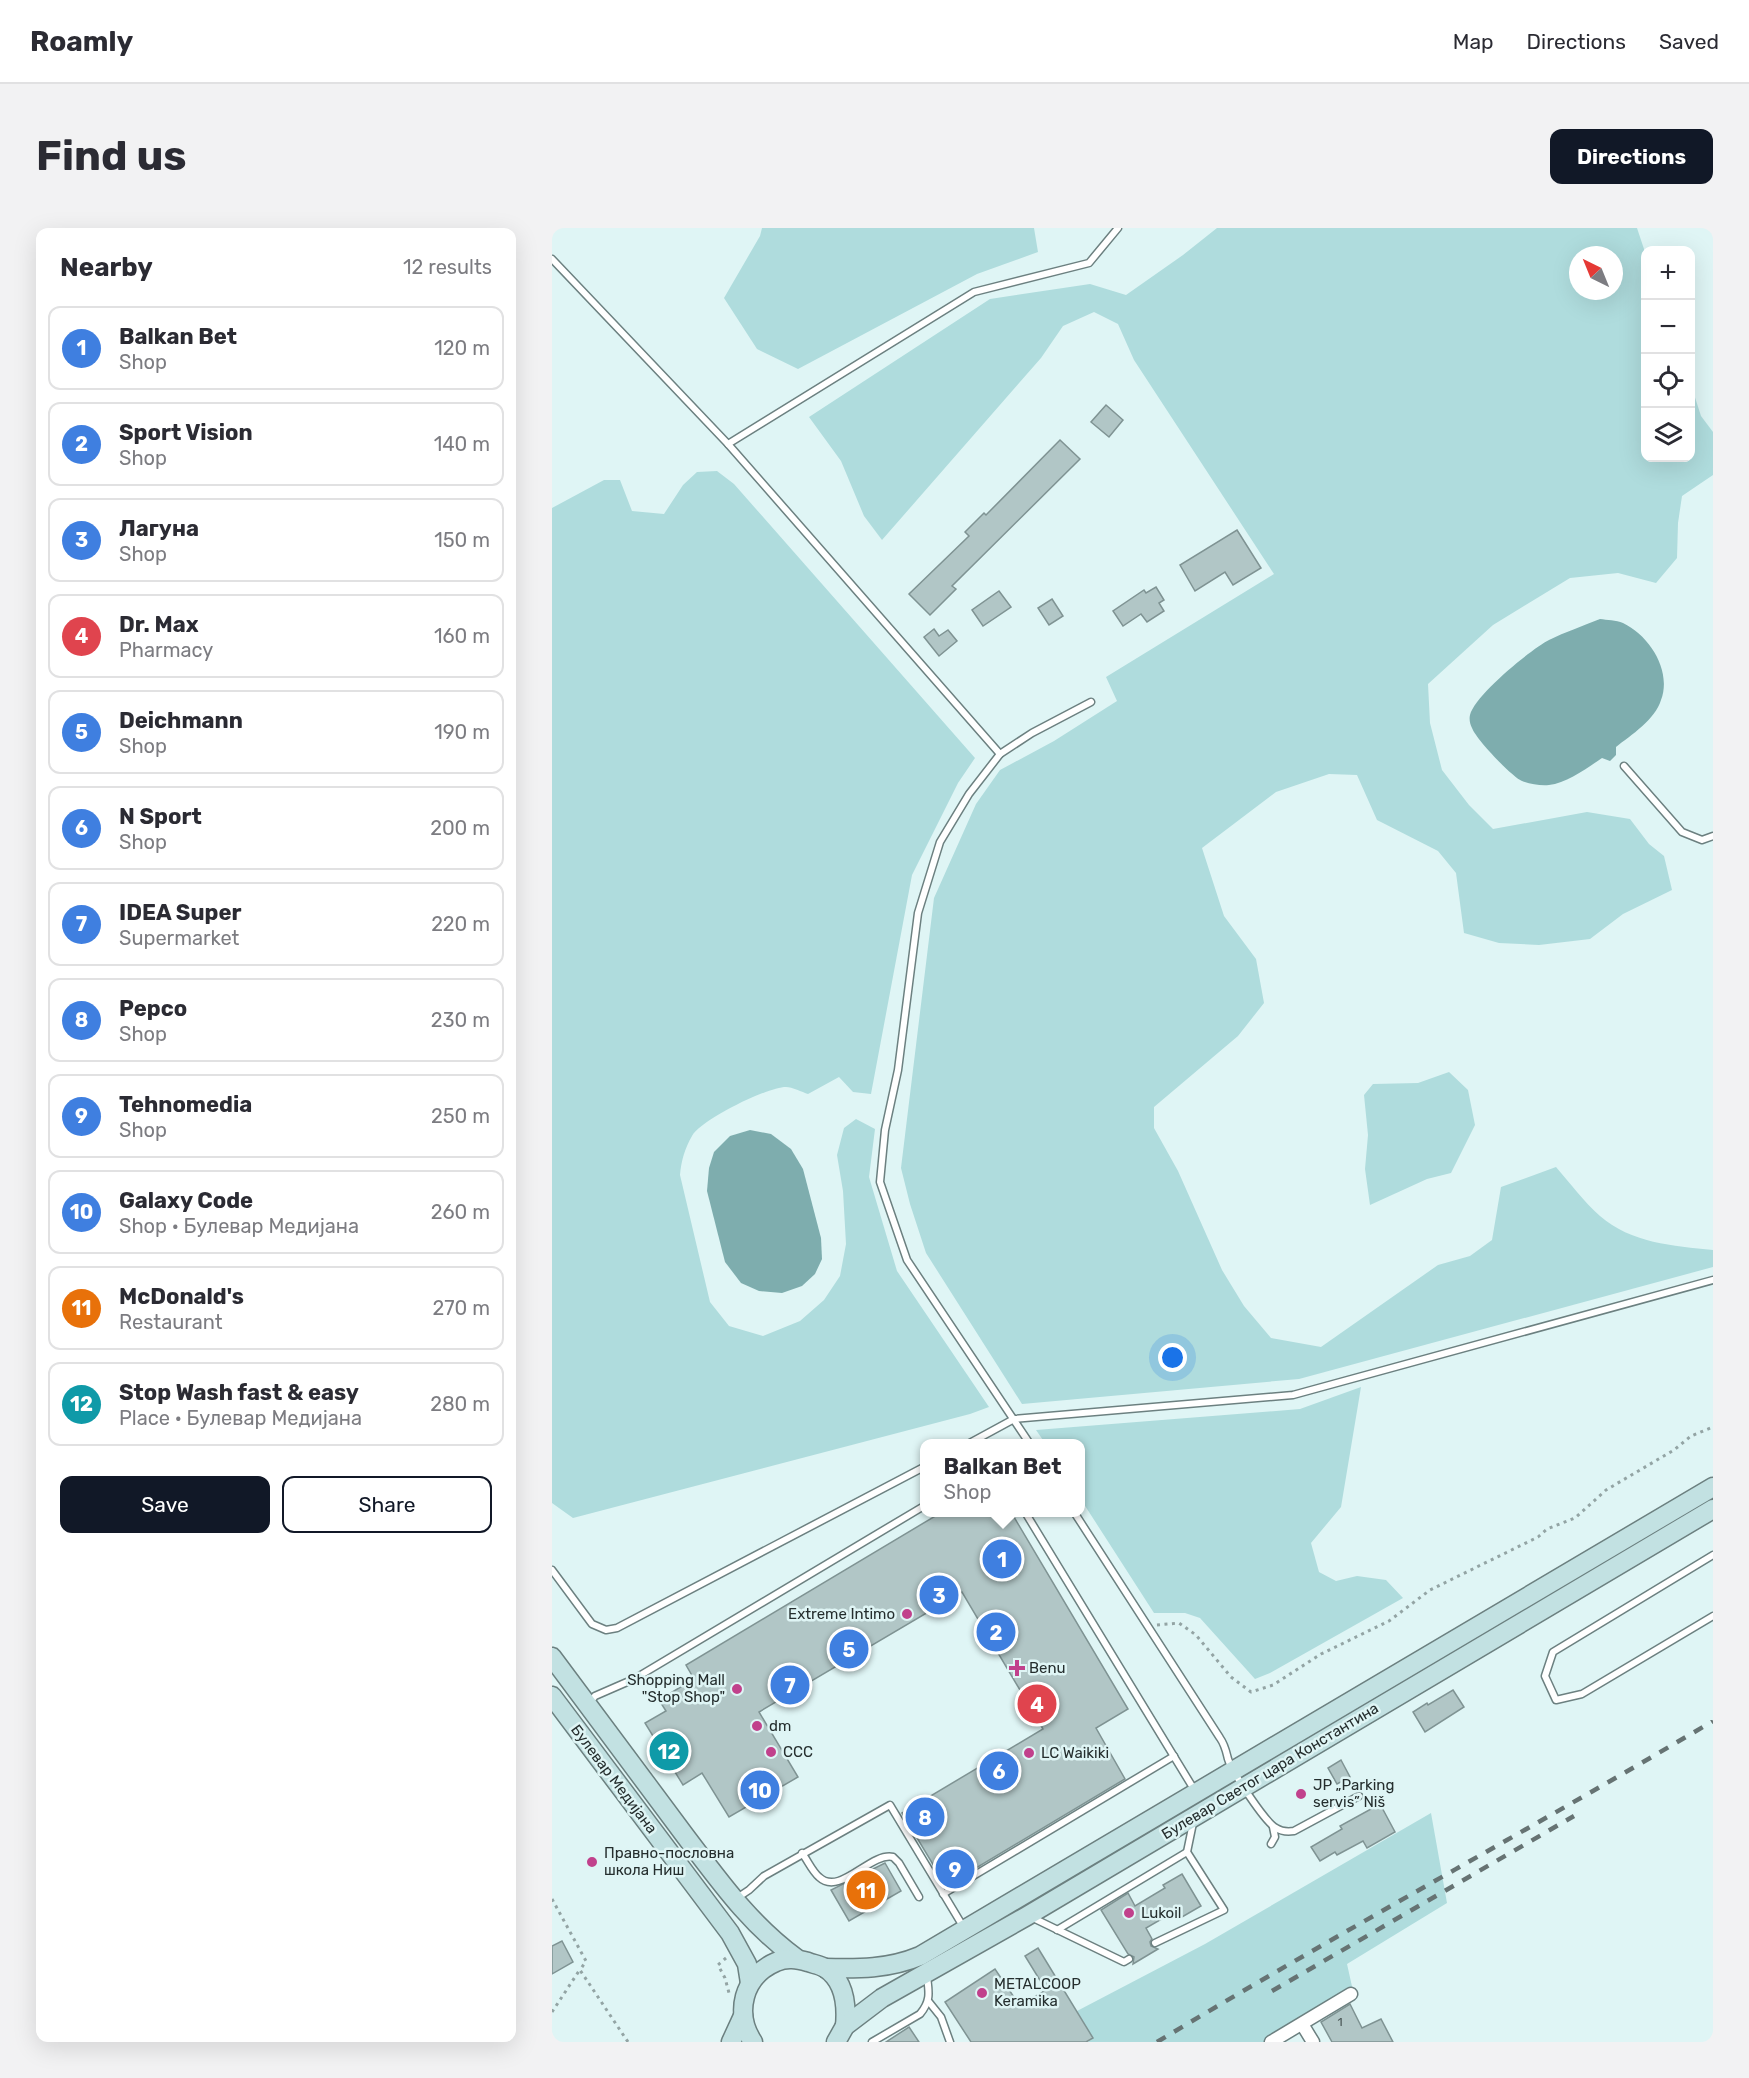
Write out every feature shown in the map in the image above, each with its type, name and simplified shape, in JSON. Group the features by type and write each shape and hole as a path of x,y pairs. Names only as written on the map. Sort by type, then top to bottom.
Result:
{"main road":[{"name":"Булевар Светог цара Константина","path":"796,1958 825,1968 864,1969 902,1963 920,1956 1713,1487"},
{"name":"Булевар Светог цара Константина","path":"836,2042 844,2026 882,1998 1027,1916 1713,1509"},
{"name":"Булевар Медијана","path":"552,1657 734,1899 760,1929 796,1958"},
{"name":"Булевар Медијана","path":"552,1696 730,1933 747,1964 750,1983"},
{"path":"731,2042 742,2016 744,1999 750,1983 762,1970 778,1961 796,1958"},
{"path":"825,1968 836,1979 844,1993 847,2009 844,2026"},
{"path":"742,2016 753,2042"}],"street":[{"path":"1271,2042 1350,1994"},
{"path":"1302,2024 1312,2042"}],"lane":[{"path":"728,444 974,292 1089,263 1118,228"},
{"path":"552,259 728,444 1000,754"},
{"path":"1027,1439 907,1260 880,1182 885,1130 898,1070 918,913 940,842 969,794 1000,754 1032,733 1091,702"},
{"path":"1624,766 1682,832 1702,840 1713,836"},
{"path":"976,1439 1014,1419 1293,1395 1713,1280"},
{"path":"552,1570 592,1624 606,1630 617,1628 920,1469"},
{"path":"587,1704 595,1696 634,1679 920,1508"},
{"path":"1028,1517 1196,1792"},
{"path":"1077,1517 1227,1749 1228,1760 1243,1787 1273,1827 1275,1837 1271,1844"},
{"path":"1713,1555 1553,1652 1545,1676 1556,1700 1582,1694 1713,1616"},
{"path":"944,1894 1174,1756"},
{"path":"1273,1827 1283,1832 1294,1831 1359,1796"},
{"path":"734,1899 750,1890 764,1876 802,1853 890,1805 965,1929"},
{"path":"1155,1943 1224,1910 1187,1852 1195,1816"},
{"path":"1057,1930 1187,1852"},
{"path":"802,1853 819,1878 826,1881 838,1881 882,1857 891,1856 897,1861 919,1897"},
{"path":"1027,1916 1124,1962 1129,1959"},
{"path":"926,1974 929,2002 941,2017 950,2042"},
{"path":"873,2042 920,2014 929,2002"}],"path":[{"path":"1149,1625 1179,1623 1196,1635 1231,1677 1251,1692 1273,1685 1321,1654 1389,1621 1430,1590 1538,1537 1547,1529 1575,1518 1606,1490 1674,1450 1691,1436 1713,1427"},
{"path":"552,1899 586,1961 552,2012"},
{"path":"580,1970 628,2042"}],"shaded area":[{"path":"762,228 1034,228 1038,252 977,274 798,369 757,349 724,298 760,236"},
{"path":"1217,228 1637,228 1643,246 1641,246 1641,462 1695,462 1695,397 1701,416 1713,432 1713,475 1682,496 1678,523 1677,558 1656,583 1618,573 1570,578 1493,625 1428,684 1430,723 1442,770 1469,805 1493,829 1587,812 1630,819 1649,844 1664,856 1672,890 1623,914 1590,939 1539,945 1499,943 1464,933 1456,873 1438,851 1377,820 1357,775 1329,774 1276,792 1202,848 1224,916 1256,959 1264,1003 1238,1036 1154,1107 1154,1128 1178,1171 1222,1270 1244,1306 1271,1338 1321,1347 1438,1265 1470,1256 1492,1240 1501,1187 1556,1167 1588,1205 1612,1225 1653,1242 1713,1250 1713,1267 1299,1379 1022,1404 926,1253 901,1168 934,898 976,804 1000,770 1054,741 1117,701 1106,677 1274,574 1134,360 1118,324 1094,312 1063,326 1041,358 882,540 864,516 841,461 809,417 990,299 1090,284 1126,295"},
{"path":"717,471 734,484 975,758 958,783 912,875 871,1094 853,1092 839,1077 808,1094 788,1087 777,1088 750,1098 721,1113 698,1129 685,1150 680,1175 710,1302 729,1326 763,1336 800,1321 824,1300 840,1276 846,1244 843,1191 837,1155 844,1128 856,1119 875,1129 869,1177 897,1271 989,1407 970,1414 573,1518 552,1503 552,508 604,480 620,480 632,511 664,514 683,485 697,472"},
{"path":"1600,619 1623,623 1642,636 1650,645 1661,666 1664,678 1664,689 1658,707 1642,727 1616,747 1616,755 1610,761 1602,758 1556,784 1539,785 1522,781 1487,749 1475,733 1470,718 1474,706 1492,685 1540,645"},
{"path":"1449,1072 1468,1090 1475,1125 1451,1173 1427,1179 1370,1205 1365,1169 1368,1135 1364,1095 1373,1084 1418,1083"},
{"path":"750,1130 771,1134 791,1149 803,1169 821,1238 822,1259 815,1274 802,1286 782,1293 759,1291 741,1283 725,1262 707,1191 709,1168 714,1152 730,1136"},
{"path":"1361,1387 1341,1507 1311,1543 1319,1572 1336,1581 1357,1576 1386,1580 1403,1598 1270,1673 1255,1679 1200,1618 1185,1613 1154,1613 1085,1506 1085,1439 1042,1439 1036,1430 1300,1409"},
{"path":"1431,1813 1447,1903 1347,1964 1353,1991 1267,2042 1088,2042 1093,2038 1077,2011 1205,1944"}],"building":[{"path":"1106,405 1123,420 1109,437 1091,422"},
{"path":"1060,440 1080,459 952,586 956,589 930,615 909,594 969,536 965,532 984,513 986,515"},
{"path":"1237,530 1261,568 1233,585 1225,572 1195,591 1180,565"},
{"path":"1156,587 1164,600 1159,603 1164,611 1147,622 1141,614 1123,626 1113,611 1144,590 1146,593"},
{"path":"999,591 1011,607 983,626 972,610"},
{"path":"1052,599 1063,616 1049,625 1038,608"},
{"path":"934,629 939,636 948,630 957,641 939,656 924,637"},
{"name":"Shopping Mall \"Stop Shop\"","path":"934,1517 1014,1517 1128,1709 1096,1728 1125,1779 946,1886 902,1813 1043,1729 962,1592 759,1712 798,1777 729,1817 702,1773 683,1785 645,1723 666,1711 659,1700 694,1679 686,1665"},
{"path":"1453,1690 1464,1707 1425,1732 1413,1712"},
{"path":"1341,1760 1350,1777 1337,1784 1328,1768"},
{"path":"1380,1804 1395,1832 1367,1848 1363,1841 1337,1855 1335,1852 1320,1861 1311,1847 1342,1829 1340,1826"},
{"path":"885,1863 901,1891 849,1921 831,1890"},
{"path":"1182,1874 1201,1906 1182,1917 1177,1910 1146,1928 1152,1939 1151,1946 1158,1949 1133,1964 1134,1957 1128,1954 1101,1910 1128,1893 1135,1906 1165,1888 1163,1885"},
{"path":"562,1941 573,1962 552,1974 552,1946"},
{"path":"1038,1948 1093,2038 1086,2042 971,2042 945,2002 995,1969 1020,2006 1046,1990 1025,1956"},
{"path":"1350,2004 1362,2028 1381,2019 1393,2042 1332,2042 1321,2022"},
{"path":"909,2027 919,2042 886,2042"}],"railway":[{"path":"1157,2042 1713,1721"},
{"path":"1272,1991 1574,1816"}],"place":[{"name":"Balkan Bet","path":"1002,1559"},
{"name":"Лагуна","path":"939,1595"},
{"name":"Extreme Intimo","path":"907,1614"},
{"name":"Sport Vision","path":"996,1632"},
{"name":"Deichmann","path":"849,1649"},
{"name":"Benu","path":"1017,1668"},
{"name":"IDEA Super","path":"790,1685"},
{"name":"Shopping Mall \"Stop Shop\"","path":"737,1689"},
{"name":"Dr. Max","path":"1037,1704"},
{"name":"dm","path":"757,1726"},
{"name":"Stop Wash fast & easy","path":"669,1751"},
{"name":"CCC","path":"771,1752"},
{"name":"LC Waikiki","path":"1029,1753"},
{"name":"N Sport","path":"999,1771"},
{"name":"Galaxy Code","path":"760,1790"},
{"name":"JP „Parking servis” Niš","path":"1301,1794"},
{"name":"Pepco","path":"925,1817"},
{"name":"Правно-пословна школа Ниш","path":"592,1862"},
{"name":"Tehnomedia","path":"955,1869"},
{"name":"McDonald's","path":"866,1890"},
{"name":"Lukoil","path":"1129,1913"},
{"name":"METALCOOP Keramika","path":"982,1993"}]}
